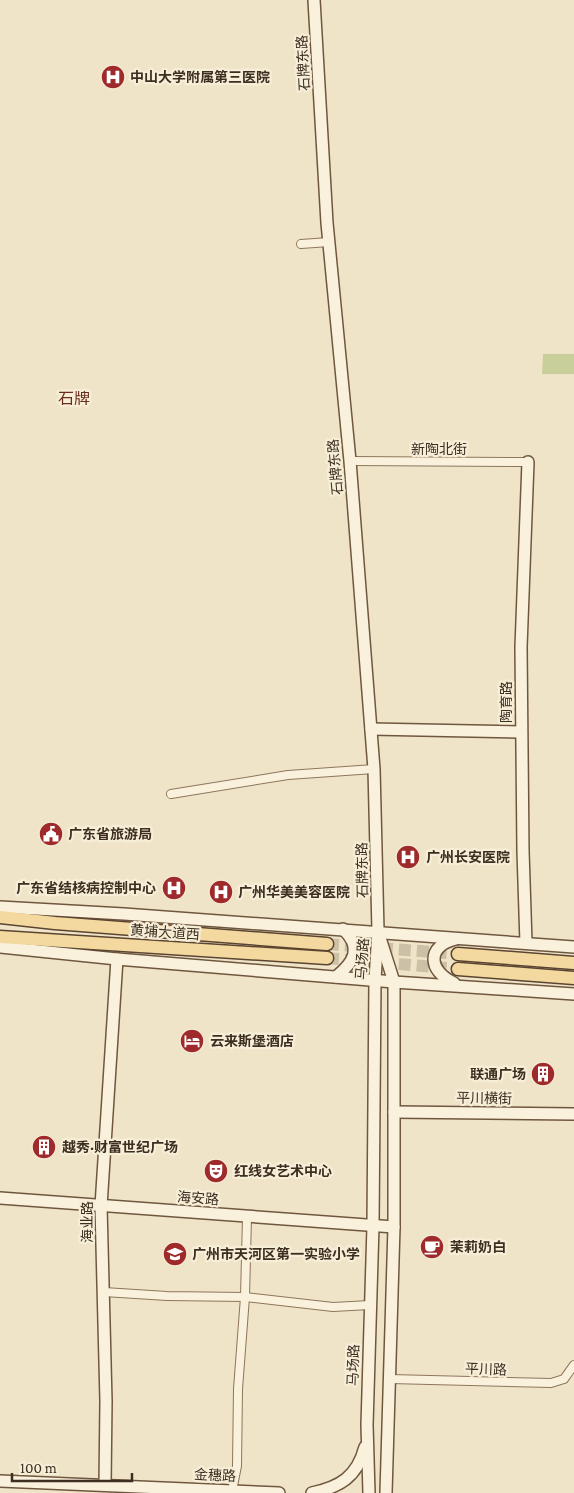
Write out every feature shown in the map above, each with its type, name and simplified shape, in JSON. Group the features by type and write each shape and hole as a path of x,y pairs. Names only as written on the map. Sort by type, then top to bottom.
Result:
{"main road":[{"name":"石牌东路","path":"314,0 329,242 350,461 374,769 378,931"},
{"name":"陶育路","path":"526,943 521,647 528,462"},
{"path":"371,729 521,732"},
{"path":"0,907 378,931 574,947"},
{"name":"黄埔大道西","path":"0,917 54,923 327,944"},
{"path":"336,977 351,963 354,956 353,941 343,929"},
{"name":"马场路","path":"369,1493 368,1436 373,1226 375,980 378,931"},
{"name":"马场路","path":"378,931 394,982 394,1259 386,1493"},
{"name":"黄埔大道西","path":"0,937 327,958"},
{"path":"460,938 441,945 436,951 434,959 435,968 439,974 460,986"},
{"path":"0,947 117,959 394,982 574,994"},
{"path":"458,954 574,963"},
{"name":"海业路","path":"105,1485 106,1402 101,1206 117,959"},
{"path":"458,970 574,978"},
{"name":"平川横街","path":"394,1112 574,1114"},
{"name":"海安路","path":"0,1198 394,1227"},
{"path":"372,1258 394,1259"},
{"path":"312,1493 337,1486 349,1477 362,1457 368,1436"},
{"path":"368,1453 388,1454"},
{"name":"金穗路","path":"0,1481 279,1493"}],"street":[{"path":"301,244 329,242"},
{"name":"新陶北街","path":"350,461 528,462"},
{"path":"171,794 288,775 374,769"},
{"path":"232,1491 237,1466 238,1389 245,1298 246,1217"},
{"path":"104,1292 245,1298 333,1307 370,1304"},
{"name":"平川路","path":"390,1379 551,1383 564,1379 574,1365"}],"green space":[{"path":"543,354 574,354 574,374 542,374"}],"tunnel":[{"path":"327,944 458,954"},
{"path":"327,958 458,969"}],"place":[{"name":"中山大学附属第三医院","path":"113,77"},
{"name":"广东省旅游局","path":"51,834"},
{"name":"广州长安医院","path":"408,857"},
{"name":"广东省结核病控制中心","path":"174,888"},
{"name":"广州华美美容医院","path":"221,892"},
{"name":"云来斯堡酒店","path":"192,1041"},
{"name":"联通广场","path":"543,1074"},
{"name":"越秀·财富世纪广场","path":"44,1147"},
{"name":"红线女艺术中心","path":"216,1171"},
{"name":"茉莉奶白","path":"432,1247"},
{"name":"广州市天河区第一实验小学","path":"175,1254"}],"district":[{"name":"石牌","path":"74,398"}]}
